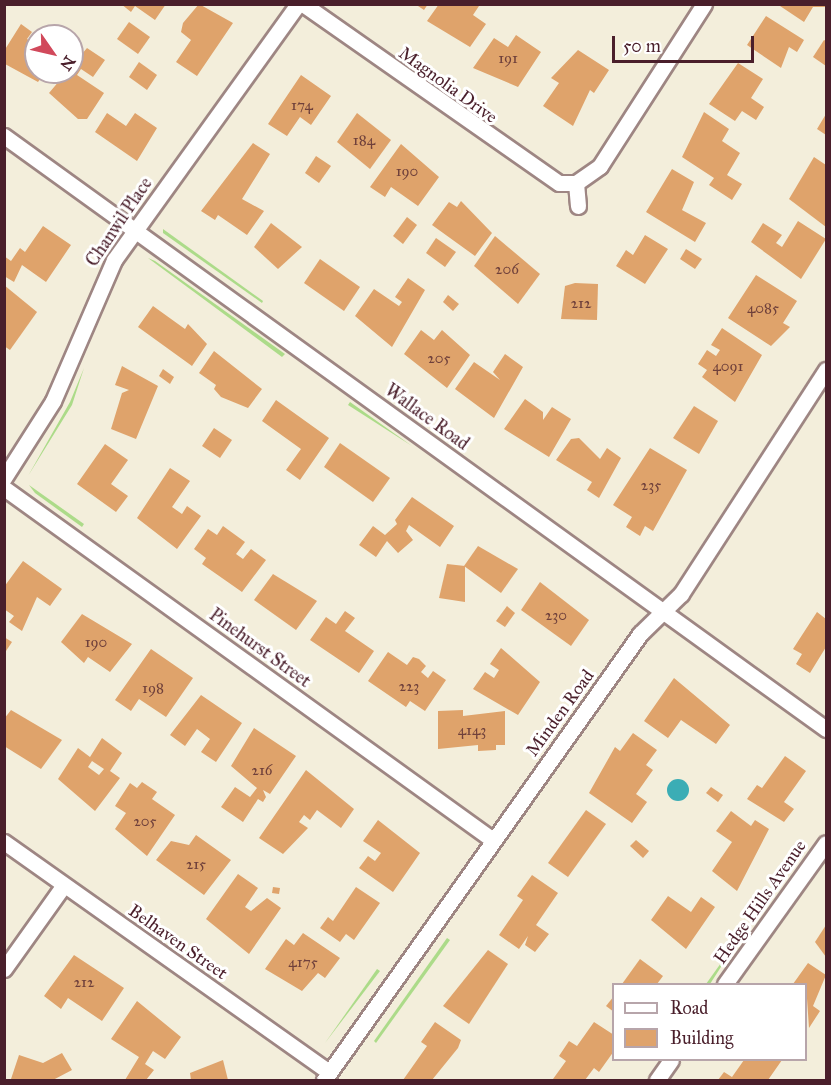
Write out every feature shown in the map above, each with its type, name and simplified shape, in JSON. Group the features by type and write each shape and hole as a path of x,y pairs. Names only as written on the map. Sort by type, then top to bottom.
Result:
{"street":[{"name":"Chanwil Place","path":"4,478 53,401 102,280 135,230 298,4"},
{"name":"Magnolia Drive","path":"303,4 544,177 576,183"},
{"path":"578,206 576,183 600,166 704,4"},
{"name":"Wallace Road","path":"4,136 826,729"},
{"name":"Minden Road","path":"327,1076 640,634 664,612 826,370"},
{"name":"Pinehurst Street","path":"4,488 493,840"},
{"name":"Belhaven Street","path":"4,842 327,1076"},
{"name":"Hedge Hills Avenue","path":"726,983 826,843"},
{"path":"4,969 64,885"},
{"path":"657,1080 670,1061"}],"green space":[{"path":"163,229 263,301 262,303 163,233"},
{"path":"148,258 155,261 285,354 282,357"},
{"path":"84,368 72,405 28,476 70,402"},
{"path":"350,402 412,446 348,405"},
{"path":"29,485 84,524 82,527 35,493"},
{"path":"137,915 220,974 218,977 135,918"},
{"path":"746,928 711,983 707,983"},
{"path":"447,938 450,940 376,1043 374,1041"},
{"path":"377,969 380,971 325,1043"}],"water":[{"path":"678,779 686,782 689,790 686,798 678,801 670,798 667,790 670,782"}],"building":[{"path":"121,4 166,4 155,20 135,6 131,12"},
{"path":"199,4 233,23 197,76 176,62 191,40 181,32 183,23"},
{"path":"415,4 428,4 424,10"},
{"path":"439,4 479,6 473,15 486,24 470,47 427,21"},
{"path":"777,4 826,4 826,7 813,7 804,22"},
{"path":"766,16 804,40 797,52 789,47 781,68 747,45"},
{"path":"129,22 150,37 138,54 117,39"},
{"path":"21,24 24,26 24,74 5,64 4,51"},
{"path":"516,35 541,52 518,87 473,68 494,38 508,47"},
{"path":"824,40 826,41 826,66 813,57"},
{"path":"87,48 105,60 93,77 84,71 84,52"},
{"path":"578,50 609,70 594,93 590,90 573,126 543,106 559,83 551,78"},
{"path":"139,62 157,75 147,90 129,77"},
{"path":"738,63 763,79 751,98 764,107 756,120 742,111 735,121 709,104"},
{"path":"301,75 331,96 311,125 300,117 287,136 268,124"},
{"path":"84,80 104,93 87,119 78,119 49,93 57,84 84,84"},
{"path":"704,112 729,129 722,141 740,153 727,175 742,184 732,200 709,185 714,178 682,157"},
{"path":"107,113 126,126 135,113 157,128 137,161 95,132"},
{"path":"357,113 391,140 370,169 337,142"},
{"path":"826,114 826,135 817,129"},
{"path":"253,143 270,154 242,199 264,211 247,235 218,215 215,220 201,211"},
{"path":"401,144 439,177 418,206 391,187 385,197 370,187"},
{"path":"316,156 331,166 319,183 305,173"},
{"path":"814,157 826,165 826,227 789,199"},
{"path":"672,169 694,182 682,210 706,223 695,242 646,212"},
{"path":"461,201 492,233 475,256 432,225 449,202 457,207"},
{"path":"407,217 417,225 403,244 393,236"},
{"path":"798,221 826,239 801,279 751,242 763,223 782,235 776,243 782,247"},
{"path":"271,223 302,247 278,269 254,247"},
{"path":"43,226 71,245 46,282 22,265 14,282 4,276 4,256 11,261 20,248 25,252"},
{"path":"645,235 668,249 645,284 616,266 626,250 633,255"},
{"path":"495,236 540,274 518,304 474,266"},
{"path":"436,238 456,252 445,267 426,253"},
{"path":"686,249 702,259 695,269 680,259"},
{"path":"320,259 360,287 344,311 304,283"},
{"path":"756,275 797,301 783,323 790,327 771,346 728,318"},
{"path":"408,278 425,290 392,347 355,316 374,289 399,306 402,302 395,297"},
{"path":"575,283 598,284 597,320 561,319 565,286"},
{"path":"4,285 37,312 10,350 4,346"},
{"path":"448,295 459,304 453,311 443,302"},
{"path":"153,306 185,329 188,324 207,344 192,366 138,327"},
{"path":"722,328 762,355 735,402 702,377 707,370 698,364 707,350 716,356 720,350 711,345"},
{"path":"421,330 434,340 442,330 470,355 447,388 404,354"},
{"path":"214,351 262,389 248,408 221,397 214,389 216,385 199,373"},
{"path":"505,354 523,367 494,418 455,389 474,362 500,380 493,372"},
{"path":"122,366 158,386 136,439 111,429 122,393 129,390 115,385"},
{"path":"163,369 174,377 170,384 159,376"},
{"path":"525,399 543,412 543,420 552,407 571,419 549,457 504,429"},
{"path":"276,400 329,438 300,480 286,470 301,449 262,421"},
{"path":"694,406 718,421 699,454 673,438"},
{"path":"214,428 232,440 220,458 202,446"},
{"path":"579,438 600,459 607,448 621,458 599,498 587,490 592,482 556,460 571,439"},
{"path":"340,443 390,478 373,502 324,467"},
{"path":"105,444 128,460 111,484 128,496 116,512 77,484"},
{"path":"650,448 687,470 653,531 645,526 640,536 626,527 632,517 613,505"},
{"path":"170,468 190,481 172,507 182,514 187,506 201,516 177,549 137,518"},
{"path":"412,497 454,526 440,547 409,525 406,531 413,540 398,553 387,541 376,557 359,545 373,526 385,535 397,524 395,520"},
{"path":"223,526 245,542 236,554 243,559 251,549 266,560 242,592 202,564 206,558 194,549 208,529 217,535"},
{"path":"478,546 518,569 501,593 464,566"},
{"path":"23,561 62,589 50,606 37,597 22,631 9,622 14,616 4,609 4,587"},
{"path":"447,564 465,566 465,602 439,598"},
{"path":"273,574 317,601 296,630 254,600"},
{"path":"540,582 589,620 571,646 521,610"},
{"path":"507,606 515,613 505,627 496,621"},
{"path":"345,611 355,618 345,631 374,651 359,673 310,640 326,617 336,624"},
{"path":"817,612 826,619 826,647 810,673 796,664 802,654 793,649"},
{"path":"82,614 132,644 110,672 88,657 84,663 61,642"},
{"path":"4,637 12,642 4,654"},
{"path":"501,648 540,682 518,715 473,689 485,672 494,678 499,670 490,664"},
{"path":"151,649 193,678 166,717 139,699 131,711 115,700"},
{"path":"388,652 407,665 413,657 419,659 426,666 421,672 428,678 433,671 446,680 425,711 410,701 406,707 368,681"},
{"path":"674,678 730,725 716,744 681,720 668,738 644,721"},
{"path":"201,695 242,723 216,762 201,752 210,739 197,729 185,746 170,735"},
{"path":"11,710 62,740 41,769 4,746 4,719"},
{"path":"463,710 463,716 505,711 505,745 496,745 496,750 478,751 478,745 438,749 438,711"},
{"path":"254,728 296,756 270,794 263,790 266,797 263,802 258,799 243,822 221,807 235,787 250,797 257,788 231,766"},
{"path":"633,733 657,750 646,765 653,770 636,794 647,802 632,823 589,793 615,747 620,751"},
{"path":"102,738 122,753 110,771 120,778 95,811 58,779 78,748 90,757","holes":["92,761 104,769 99,775 88,767"]},
{"path":"785,756 806,771 784,802 794,809 784,822 747,799 757,785 762,788"},
{"path":"306,770 354,809 341,828 317,810 310,820 304,815 299,822 308,828 283,854 259,838"},
{"path":"142,782 157,792 152,799 175,815 147,856 115,829 126,813 115,806 130,783 137,788"},
{"path":"711,787 723,795 718,802 706,793"},
{"path":"586,810 606,824 568,877 548,863"},
{"path":"731,811 751,826 755,820 769,829 737,891 712,871 732,842 716,831"},
{"path":"378,820 420,853 393,892 359,868 368,856 375,861 381,853 363,841"},
{"path":"196,835 231,860 204,895 156,860 171,841 189,845"},
{"path":"636,840 649,851 643,858 630,846"},
{"path":"238,874 258,888 245,907 251,911 267,898 281,908 249,954 206,919"},
{"path":"532,875 558,893 536,925 549,934 535,952 525,945 528,936 519,949 499,935 523,900 517,896"},
{"path":"273,887 280,888 279,894 272,893"},
{"path":"356,887 380,903 354,940 346,934 340,942 320,928 328,917 333,921"},
{"path":"668,896 691,912 701,897 715,907 686,949 651,920"},
{"path":"826,925 826,957 815,942"},
{"path":"303,933 340,958 325,978 318,973 302,991 265,969 286,939 294,945"},
{"path":"488,950 508,964 469,1024 443,1006"},
{"path":"74,955 124,988 102,1021 68,998 61,1009 44,996"},
{"path":"640,959 663,976 658,983 623,983"},
{"path":"808,963 826,975 813,1006 820,1011 809,1028 807,983 794,983"},
{"path":"612,998 612,1010 606,1006"},
{"path":"137,1001 181,1037 165,1059 153,1051 145,1064 154,1070 146,1080 125,1080 139,1057 111,1039"},
{"path":"435,1022 461,1040 458,1048 432,1080 403,1080 427,1046 421,1042"},
{"path":"594,1022 612,1034 612,1054 599,1072 594,1068 585,1080 553,1079 566,1061 559,1056 569,1041 577,1046"},
{"path":"62,1053 72,1070 53,1080 6,1080 11,1079 19,1055 43,1063"},
{"path":"223,1060 228,1080 191,1080 190,1073"},
{"path":"743,1061 781,1061 768,1080 718,1080 724,1072 732,1077"}]}
